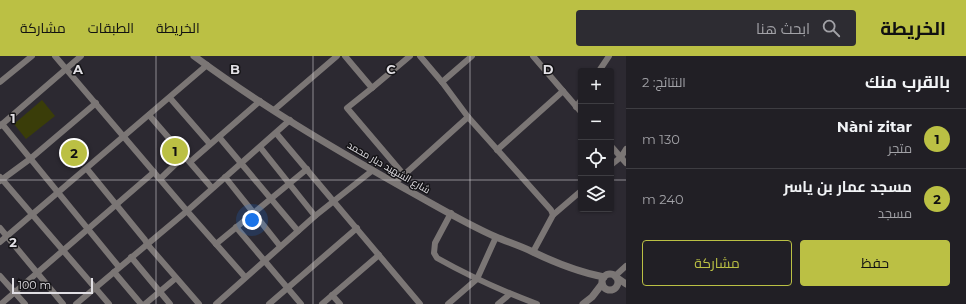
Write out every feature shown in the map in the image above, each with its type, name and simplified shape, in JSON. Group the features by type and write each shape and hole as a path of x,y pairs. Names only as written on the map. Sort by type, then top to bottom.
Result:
{"street":[{"path":"0,82 32,56"},
{"path":"56,56 245,277"},
{"path":"81,56 1,125 119,267"},
{"name":"شارع الشهيد دبار محمد","path":"194,56 274,110 395,183 496,237 567,268 585,273 604,283"},
{"path":"274,110 337,56"},
{"path":"345,56 372,88"},
{"path":"404,175 347,108 410,56"},
{"path":"420,56 442,82 468,117 547,204 552,210 553,215"},
{"path":"442,82 472,56"},
{"path":"532,56 578,108"},
{"path":"601,68 609,56"},
{"path":"0,242 207,65"},
{"path":"497,150 563,91"},
{"path":"170,98 210,144"},
{"path":"190,162 260,101"},
{"path":"96,103 30,160 1,179 108,304"},
{"path":"149,115 212,188"},
{"path":"395,183 468,117"},
{"path":"76,304 187,211 290,120"},
{"path":"276,133 420,304"},
{"path":"219,137 298,231"},
{"path":"260,147 315,216"},
{"path":"614,149 626,163"},
{"path":"614,163 621,157 626,149"},
{"path":"160,178 184,156"},
{"path":"87,169 147,244 199,304"},
{"path":"216,244 307,169"},
{"path":"216,304 315,216 373,170"},
{"path":"1,304 154,172"},
{"path":"225,177 280,246"},
{"path":"533,252 553,215 578,194"},
{"path":"451,214 436,243 434,253 437,258 477,279 537,304"},
{"path":"236,227 300,304"},
{"path":"0,228 63,304"},
{"path":"269,304 357,228"},
{"path":"448,304 477,279 496,237"},
{"path":"322,304 379,255"},
{"path":"131,258 170,304"},
{"path":"615,276 626,266"},
{"path":"114,272 141,304"},
{"path":"583,304 592,297 610,274 626,284"},
{"path":"0,276 25,304"},
{"path":"615,276 618,282 616,287"},
{"path":"145,304 176,278"},
{"path":"604,283 612,290 616,287 626,289"},
{"path":"498,304 510,294"},
{"path":"332,295 340,304"}],"shaded area":[{"path":"42,100 55,116 26,139 14,124"}],"place":[{"name":"Nàni zitar","path":"175,151"},
{"name":"مسجد عمار بن ياسر","path":"74,153"}]}
